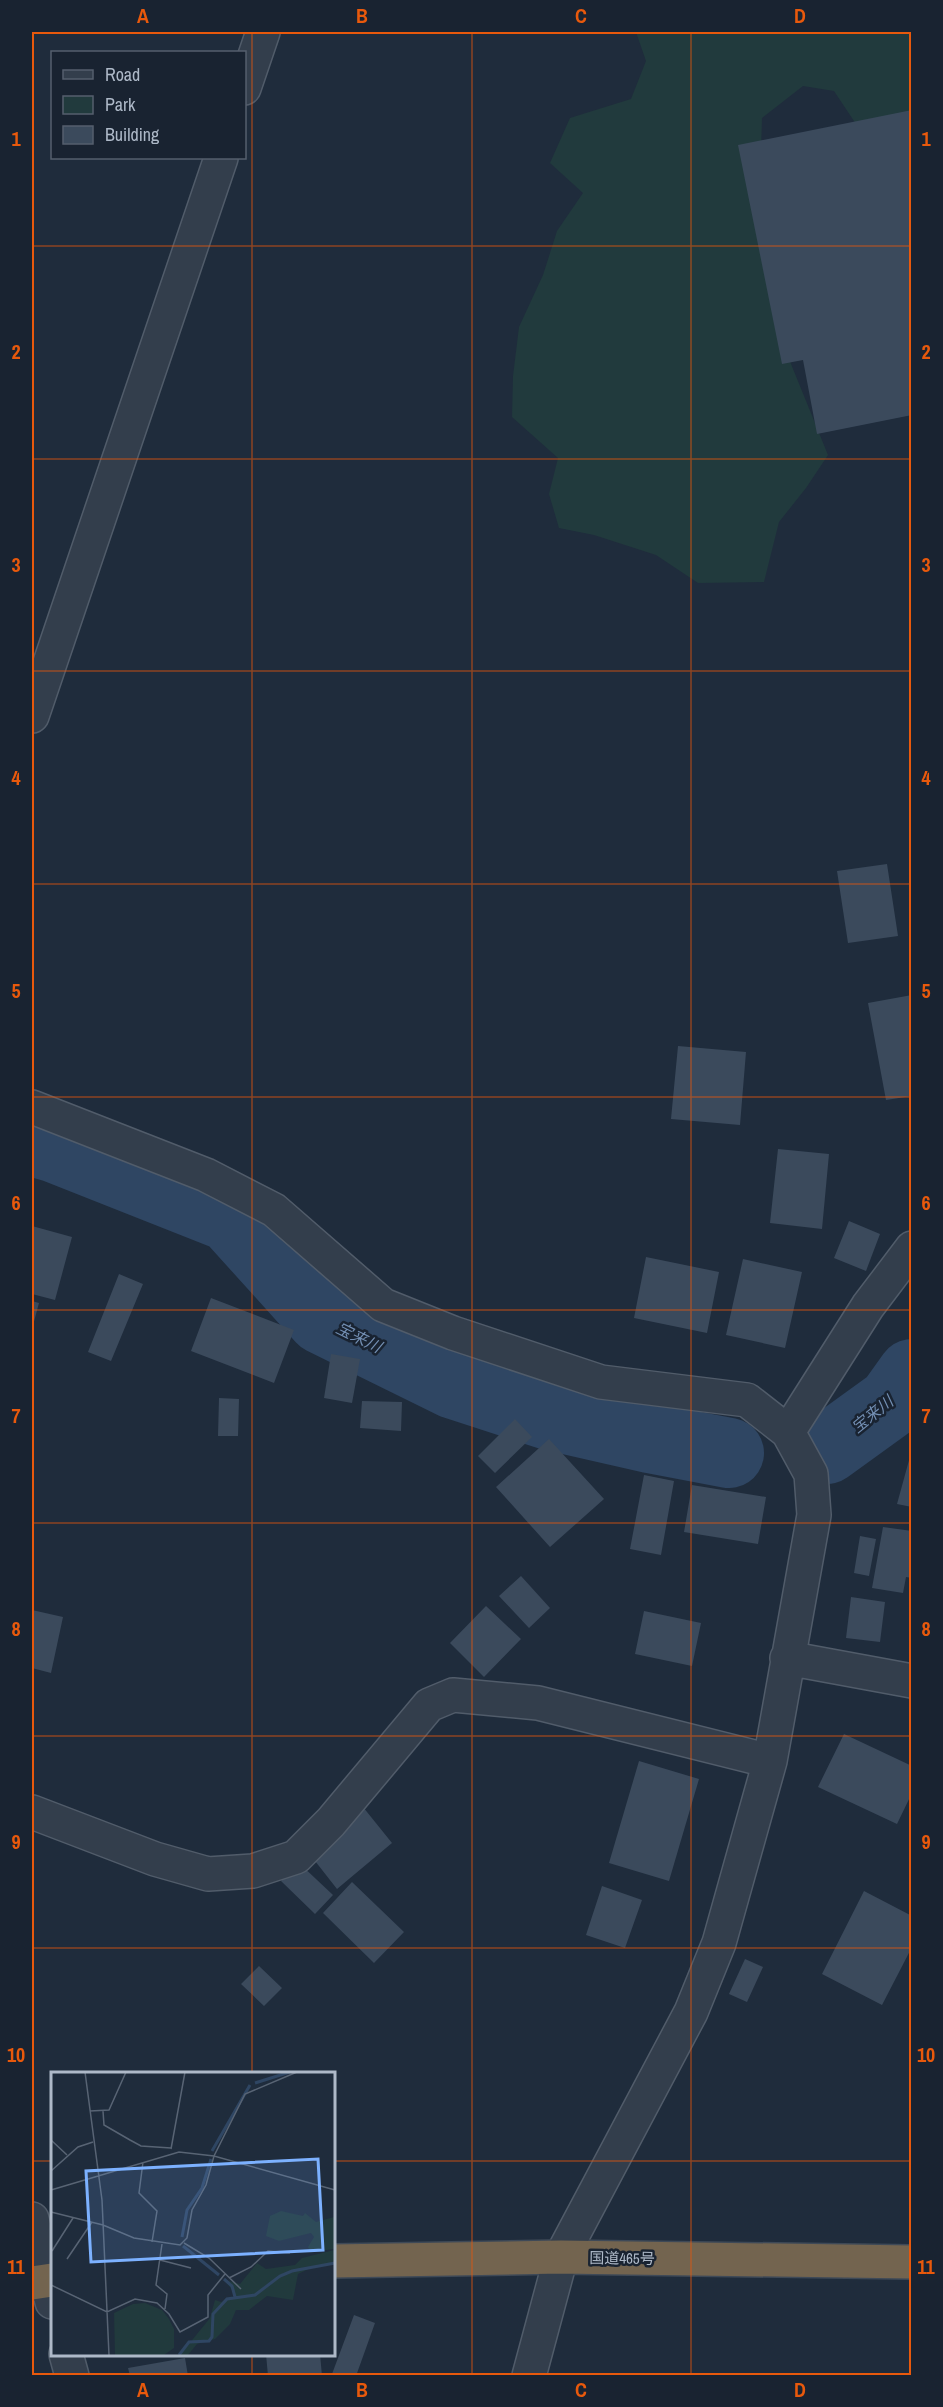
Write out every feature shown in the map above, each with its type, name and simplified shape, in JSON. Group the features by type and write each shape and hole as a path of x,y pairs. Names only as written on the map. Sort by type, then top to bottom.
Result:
{"highway":[{"name":"国道465号","path":"334,2261 561,2257 912,2262"}],"street":[{"path":"246,82 264,32"},
{"path":"32,716 221,159"},
{"path":"32,1107 206,1175 274,1210 383,1305 453,1333 601,1382 747,1400 788,1432 811,1474 814,1515 770,1761 719,1943 691,2012 561,2257 529,2376"},
{"path":"788,1432 868,1306 912,1248"},
{"path":"787,1659 912,1681"},
{"path":"32,1812 155,1859 208,1874 253,1871 296,1857 331,1822 429,1706 453,1695 538,1703 770,1761"},
{"path":"32,2219 46,2287"},
{"path":"66,2356 72,2376"}],"green space":[{"path":"636,32 911,32 911,155 862,133 834,91 803,86 762,118 760,182 775,301 791,364 828,455 779,522 764,582 698,583 656,555 594,535 559,528 549,494 558,458 512,417 513,376 519,327 543,275 557,231 583,193 550,163 570,118 631,99 646,61"}],"building":[{"path":"912,110 912,415 817,434 803,360 782,364 738,145"},
{"path":"887,864 898,936 848,943 837,871"},
{"path":"912,995 912,1096 886,1100 868,1003"},
{"path":"678,1046 746,1052 740,1125 671,1119"},
{"path":"778,1149 829,1154 822,1229 770,1223"},
{"path":"849,1221 880,1234 866,1271 834,1258"},
{"path":"32,1226 72,1237 55,1300 32,1294"},
{"path":"646,1257 719,1272 707,1333 634,1318"},
{"path":"743,1259 802,1272 785,1348 726,1335"},
{"path":"119,1274 143,1284 111,1361 88,1352"},
{"path":"211,1298 294,1330 274,1383 191,1351"},
{"path":"32,1301 39,1303 32,1329"},
{"path":"331,1354 360,1359 352,1403 324,1398"},
{"path":"219,1398 239,1399 238,1436 218,1436"},
{"path":"362,1401 402,1402 401,1431 360,1428"},
{"path":"515,1419 532,1437 495,1473 478,1456"},
{"path":"549,1439 604,1499 550,1547 496,1487"},
{"path":"912,1453 912,1507 897,1504"},
{"path":"644,1475 674,1481 661,1555 630,1549"},
{"path":"692,1485 766,1497 758,1544 684,1532"},
{"path":"883,1527 912,1531 912,1578 906,1577 903,1593 872,1588"},
{"path":"860,1536 876,1539 869,1576 854,1573"},
{"path":"521,1576 550,1608 529,1628 499,1596"},
{"path":"851,1597 885,1602 880,1642 846,1638"},
{"path":"486,1606 521,1639 484,1677 450,1643"},
{"path":"32,1610 63,1617 51,1673 32,1668"},
{"path":"644,1611 701,1623 692,1666 635,1654"},
{"path":"844,1734 912,1766 912,1793 897,1824 818,1787"},
{"path":"639,1761 699,1779 669,1881 609,1863"},
{"path":"363,1807 392,1843 337,1889 308,1852"},
{"path":"299,1863 333,1895 315,1914 281,1881"},
{"path":"352,1882 404,1932 374,1963 323,1913"},
{"path":"602,1886 642,1900 625,1948 586,1935"},
{"path":"864,1891 912,1916 912,1947 882,2005 822,1974"},
{"path":"745,1959 763,1967 747,2002 729,1994"},
{"path":"259,1966 282,1988 264,2006 241,1984"},
{"path":"354,2315 375,2323 356,2376 337,2376 332,2374"},
{"path":"266,2356 320,2356 322,2376 268,2376"},
{"path":"185,2358 188,2376 130,2376 128,2368"}],"waterway":[{"name":"宝来川","path":"32,1141 53,1147 230,1217 322,1319 454,1384 549,1415 729,1453"},
{"name":"宝来川","path":"827,1449 892,1402 912,1374"}]}
